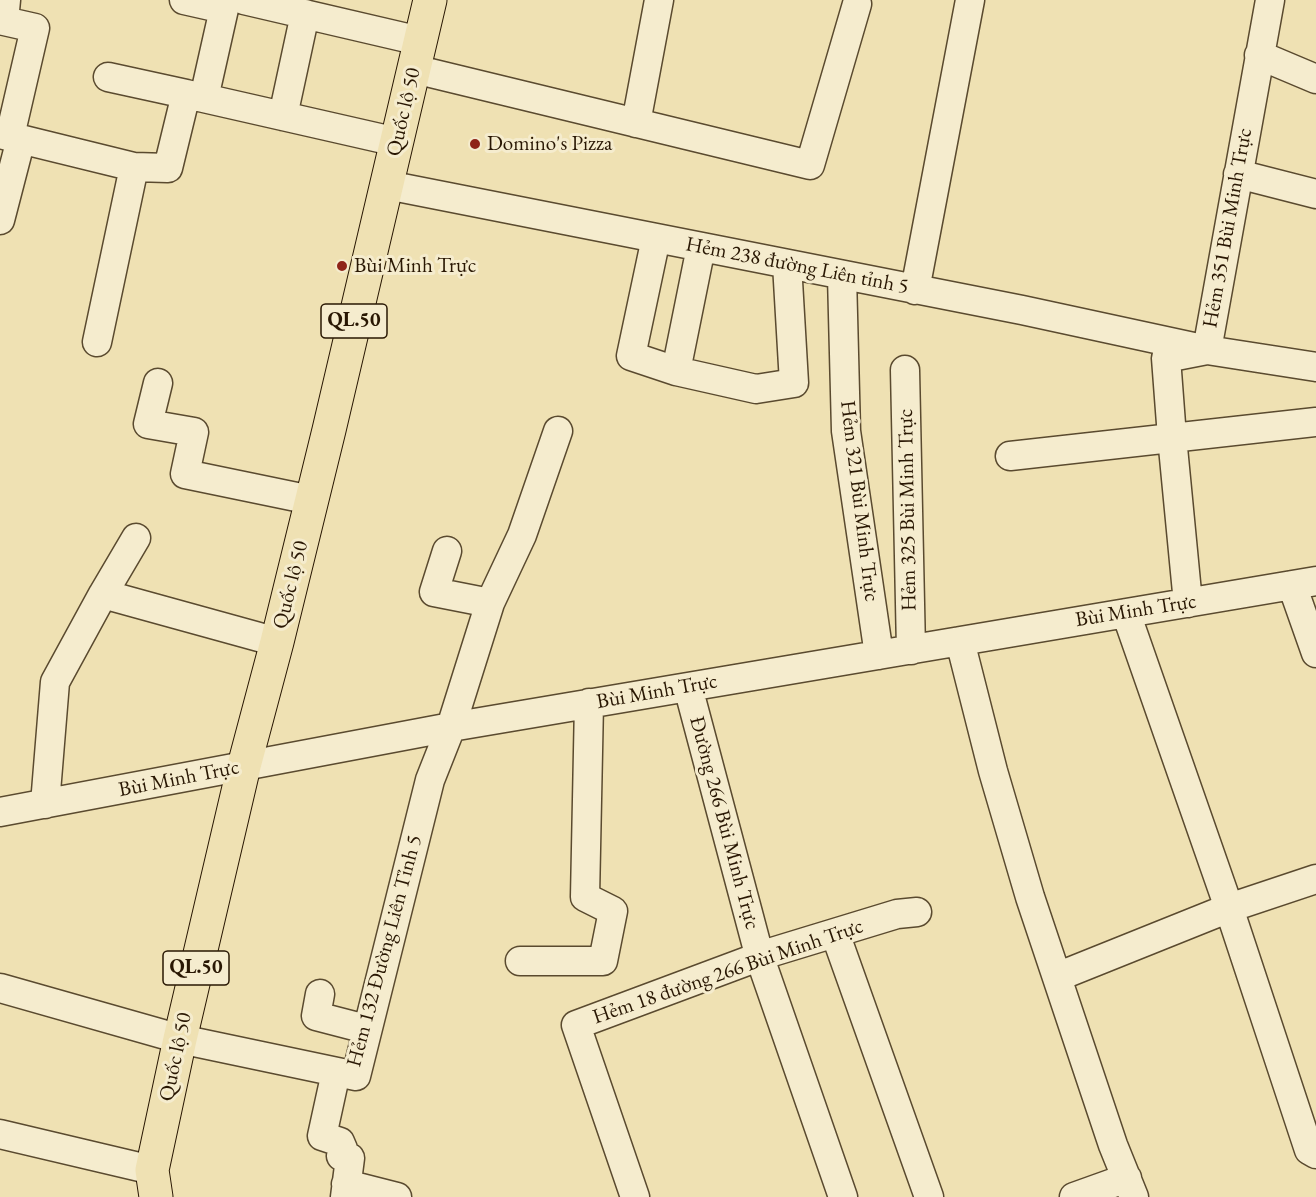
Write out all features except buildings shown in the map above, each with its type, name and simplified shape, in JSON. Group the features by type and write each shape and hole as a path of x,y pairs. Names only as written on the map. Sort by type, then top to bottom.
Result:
{"main road":[{"name":"Quốc lộ 50","path":"135,1197 154,1184 180,1039 430,0"}],"street":[{"path":"0,220 10,136 35,28 4,21 6,0"},
{"path":"184,0 231,3 305,14 417,55 636,123 810,165 857,4"},
{"path":"636,123 659,0"},
{"path":"915,290 970,0"},
{"name":"Hẻm 351 Bùi Minh Trực","path":"1188,603 1166,358 1207,350 1270,0"},
{"path":"10,136 134,167 168,168 231,3"},
{"path":"283,116 305,14"},
{"path":"1259,55 1316,79"},
{"path":"108,77 397,142"},
{"path":"97,342 134,167"},
{"path":"1238,174 1316,194"},
{"name":"Hẻm 238 đường Liên tỉnh 5","path":"387,184 1022,310 1207,350 1316,367"},
{"path":"656,238 631,356 676,371 756,389 794,383 787,264"},
{"path":"676,371 701,247"},
{"name":"Hẻm 321 Bùi Minh Trực","path":"842,276 846,431 879,655"},
{"name":"Hẻm 325 Bùi Minh Trực","path":"905,370 911,650"},
{"path":"158,384 148,424 194,432 185,474 311,500"},
{"path":"1010,456 1316,422"},
{"name":"Hẻm 132 Đường Liên Tỉnh 5","path":"0,988 180,1039 356,1076 430,780 451,727 490,603 522,535 558,431"},
{"path":"45,804 55,682 136,538"},
{"path":"447,551 434,592 490,603"},
{"path":"1304,583 1316,653"},
{"name":"Bùi Minh Trực","path":"0,812 451,727 1304,583"},
{"path":"103,594 277,642"},
{"path":"1126,613 1229,908 1309,1150 1316,1154"},
{"path":"960,641 993,771 1030,897 1113,1145 1131,1188 1074,1197"},
{"name":"Đường 266 Bùi Minh Trực","path":"688,687 760,958 843,1197"},
{"path":"520,961 603,961 613,910 585,897 589,704"},
{"path":"1057,977 1229,908 1316,879"},
{"name":"Hẻm 18 đường 266 Bùi Minh Trực","path":"635,1197 576,1025 769,953 897,914 917,912"},
{"path":"835,933 928,1197"},
{"path":"320,994 316,1016 366,1029"},
{"path":"336,1072 322,1136 340,1142 343,1149 341,1156 350,1158 345,1190 397,1197"},
{"path":"0,1134 154,1184"}],"place":[{"name":"Domino's Pizza","path":"475,144"},
{"name":"Bùi Minh Trực","path":"342,266"}]}
